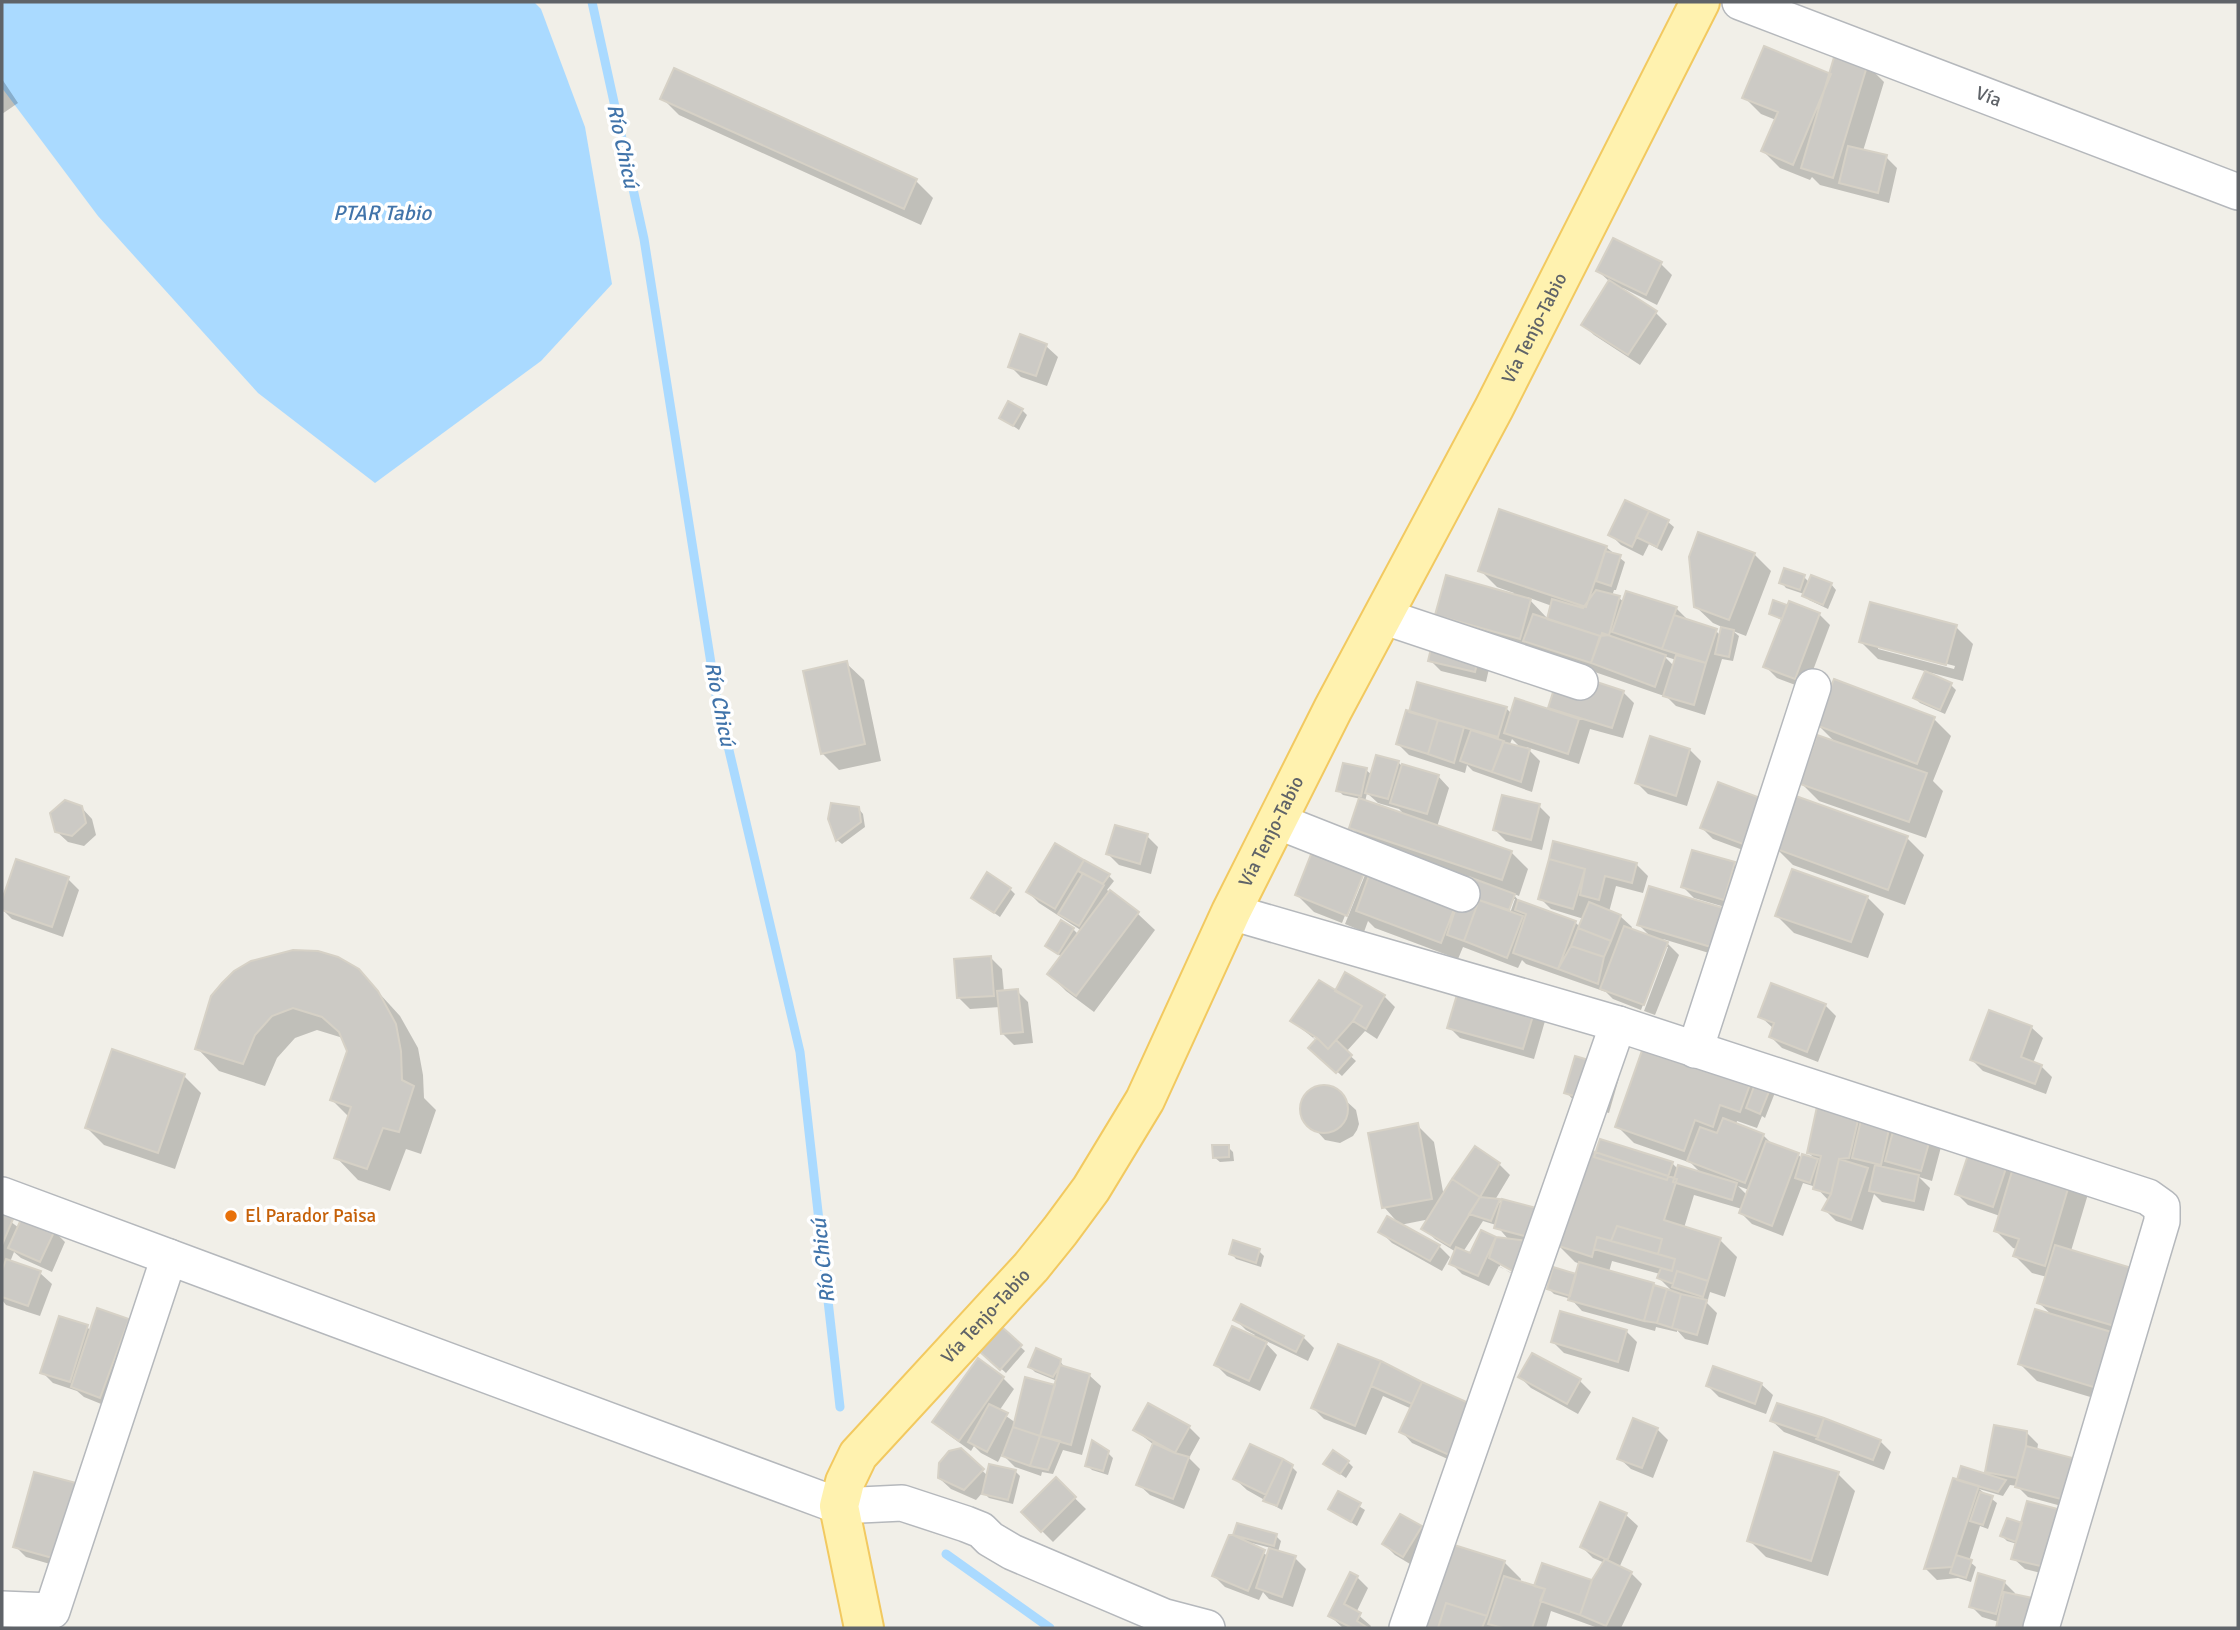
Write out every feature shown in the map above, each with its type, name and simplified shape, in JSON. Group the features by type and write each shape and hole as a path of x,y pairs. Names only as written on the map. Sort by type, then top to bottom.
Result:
{"main road":[{"name":"Vía Tenjo-Tabio","path":"863,1628 839,1506 845,1482 858,1455 1031,1267 1091,1189 1145,1100 1231,912 1382,616 1494,408 1700,2"}],"street":[{"name":"Vía","path":"1740,2 2238,192"},
{"path":"1382,616 1580,682"},
{"path":"1695,1050 1813,687"},
{"path":"1277,821 1462,894"},
{"path":"1231,912 1618,1024 2148,1197 2162,1207 2162,1221 2041,1628"},
{"path":"1407,1628 1618,1024"},
{"path":"2,1195 839,1506 902,1503 966,1524 981,1530 990,1539 1012,1552 1165,1617 1207,1628"},
{"path":"2,1609 52,1611 169,1257"}],"water":[{"name":"PTAR Tabio","path":"2,2 534,2 541,9 585,127 612,284 541,361 375,483 258,393 98,216 2,88"}],"building":[{"path":"1764,46 1831,74 1793,165 1761,151 1778,112 1742,98"},
{"path":"1835,54 1868,63 1833,178 1801,168"},
{"path":"674,68 917,179 904,209 660,99"},
{"path":"1848,146 1887,155 1878,193 1839,183"},
{"path":"1613,238 1662,262 1646,295 1596,271"},
{"path":"1609,280 1657,311 1628,355 1581,325"},
{"path":"1020,334 1047,344 1036,376 1008,367"},
{"path":"1008,401 1023,409 1013,426 999,418"},
{"path":"1625,500 1649,511 1632,547 1608,535"},
{"path":"1499,509 1607,546 1586,607 1478,571"},
{"path":"1649,511 1669,520 1657,547 1636,537"},
{"path":"1698,532 1755,553 1729,620 1694,607 1689,557"},
{"path":"1605,551 1621,555 1611,586 1596,581"},
{"path":"1784,568 1805,575 1800,590 1779,583"},
{"path":"1446,575 1531,599 1520,639 1435,615"},
{"path":"1811,575 1832,583 1823,605 1802,596"},
{"path":"1596,590 1620,596 1609,635 1600,636 1547,619 1552,599 1583,608"},
{"path":"1626,591 1677,607 1662,649 1612,632"},
{"path":"1773,600 1787,605 1782,619 1769,614"},
{"path":"1789,601 1820,613 1795,679 1763,667"},
{"path":"1870,602 1957,625 1946,665 1859,642"},
{"path":"1533,614 1600,636 1591,663 1523,641"},
{"path":"1674,615 1717,629 1706,663 1662,649"},
{"path":"1721,627 1734,630 1729,657 1715,654"},
{"path":"1436,628 1483,639 1475,672 1428,661"},
{"path":"1602,633 1666,655 1655,687 1591,663"},
{"path":"1676,655 1706,663 1694,705 1663,696"},
{"path":"847,661 865,744 821,754 803,671"},
{"path":"1560,670 1624,691 1612,728 1548,708"},
{"path":"1925,671 1952,683 1940,710 1913,698"},
{"path":"1834,679 1935,717 1917,764 1816,725"},
{"path":"1417,682 1507,707 1498,737 1409,712"},
{"path":"1515,698 1579,719 1568,754 1504,733"},
{"path":"1406,710 1438,720 1428,754 1396,744"},
{"path":"1438,720 1464,727 1454,763 1428,754"},
{"path":"1471,730 1504,741 1492,772 1460,761"},
{"path":"1817,735 1927,773 1909,822 1800,784"},
{"path":"1650,736 1690,749 1676,796 1635,783"},
{"path":"1503,742 1530,749 1521,782 1492,772"},
{"path":"1376,755 1399,761 1388,799 1365,793"},
{"path":"1343,763 1367,768 1361,796 1336,791"},
{"path":"1402,764 1439,775 1427,814 1390,803"},
{"path":"1718,782 1776,804 1759,850 1700,828"},
{"path":"1502,795 1540,804 1531,840 1493,830"},
{"path":"1793,795 1908,836 1888,890 1774,848"},
{"path":"1359,798 1512,851 1502,880 1349,828"},
{"path":"65,800 82,806 86,823 72,836 55,832 50,813"},
{"path":"831,803 859,807 861,822 836,841 828,819"},
{"path":"1323,824 1375,845 1347,916 1295,895"},
{"path":"1115,825 1148,834 1140,864 1106,854"},
{"path":"1553,841 1637,863 1632,883 1605,876 1599,900 1580,895 1585,869 1549,859"},
{"path":"1055,843 1084,860 1055,909 1026,892"},
{"path":"1692,850 1735,862 1724,900 1681,887"},
{"path":"1378,851 1464,883 1441,943 1356,911"},
{"path":"16,859 69,877 52,927 2,910 2,900"},
{"path":"1549,859 1585,869 1573,909 1538,899"},
{"path":"1084,860 1110,874 1103,884 1078,871"},
{"path":"1792,869 1868,896 1851,942 1775,916"},
{"path":"987,872 1011,888 994,913 971,898"},
{"path":"1083,873 1104,885 1079,926 1058,914"},
{"path":"1469,877 1515,894 1509,910 1479,900 1464,941 1447,935 1464,883"},
{"path":"1649,886 1733,911 1721,950 1637,925"},
{"path":"1110,890 1139,912 1076,996 1047,974"},
{"path":"1479,900 1523,916 1507,958 1464,941"},
{"path":"1518,900 1576,921 1558,969 1513,953 1526,914 1515,910"},
{"path":"1589,902 1621,915 1611,941 1578,928"},
{"path":"1061,920 1074,928 1058,954 1045,946"},
{"path":"1624,926 1668,942 1644,1005 1600,989"},
{"path":"1578,928 1611,941 1604,957 1571,946"},
{"path":"1571,946 1604,957 1598,984 1558,969"},
{"path":"293,950 318,951 338,957 359,969 378,991 396,1024 402,1080 414,1086 399,1132 383,1128 367,1169 334,1158 351,1107 330,1100 347,1051 339,1032 322,1017 293,1008 272,1016 255,1035 243,1064 195,1049 211,996 222,983 234,971 251,961"},
{"path":"991,956 994,996 957,998 954,959"},
{"path":"1345,972 1385,995 1366,1029 1353,1021 1362,1006 1335,991"},
{"path":"1319,980 1362,1006 1353,1021 1328,1049 1317,1038 1290,1021"},
{"path":"1771,983 1826,1004 1807,1052 1769,1037 1774,1023 1758,1017"},
{"path":"1459,988 1535,1009 1523,1049 1447,1028"},
{"path":"1018,989 1023,1032 1001,1034 997,991"},
{"path":"1989,1010 2032,1026 2021,1057 2042,1065 2035,1084 1970,1060"},
{"path":"1650,1028 1757,1065 1740,1112 1720,1105 1713,1127 1695,1120 1684,1151 1615,1127"},
{"path":"1317,1038 1328,1049 1336,1040 1352,1055 1336,1073 1308,1048"},
{"path":"112,1049 185,1074 158,1153 85,1128"},
{"path":"1575,1056 1609,1066 1598,1103 1564,1093"},
{"path":"1761,1068 1776,1074 1760,1114 1746,1108"},
{"path":"1324,1085 1341,1092 1348,1109 1341,1126 1324,1133 1307,1126 1300,1109 1307,1092"},
{"path":"1868,1091 1896,1098 1881,1165 1852,1158"},
{"path":"1818,1102 1860,1112 1849,1158 1839,1159 1831,1194 1813,1189 1821,1156 1807,1153"},
{"path":"1899,1109 1936,1118 1921,1171 1885,1161"},
{"path":"1723,1118 1764,1134 1745,1183 1687,1161 1700,1127 1717,1133"},
{"path":"1418,1123 1432,1199 1382,1208 1368,1133"},
{"path":"1976,1131 2014,1144 1993,1207 1955,1194"},
{"path":"1600,1139 1673,1162 1667,1180 1594,1157"},
{"path":"1766,1141 1799,1153 1772,1226 1739,1213"},
{"path":"1212,1145 1229,1145 1229,1157 1213,1158"},
{"path":"1475,1146 1500,1163 1480,1197 1452,1179"},
{"path":"2019,1148 2075,1165 2045,1266 2013,1256 2019,1239 1994,1231"},
{"path":"1586,1149 1677,1179 1664,1220 1721,1238 1708,1281 1677,1271 1673,1284 1657,1278 1661,1268 1672,1271 1675,1259 1658,1254 1662,1239 1617,1226 1611,1241 1597,1237 1592,1257 1556,1245"},
{"path":"1802,1154 1818,1159 1810,1183 1795,1178"},
{"path":"1839,1159 1868,1168 1851,1220 1822,1210 1831,1194"},
{"path":"1678,1165 1737,1183 1732,1200 1673,1182"},
{"path":"1875,1165 1919,1175 1914,1201 1869,1191"},
{"path":"1452,1179 1480,1197 1450,1246 1421,1229"},
{"path":"1480,1197 1500,1199 1491,1221 1469,1214"},
{"path":"1502,1199 1544,1210 1536,1239 1494,1228"},
{"path":"2,1213 13,1219 2,1245"},
{"path":"23,1215 55,1230 40,1262 8,1248"},
{"path":"1387,1216 1440,1245 1430,1261 1378,1232"},
{"path":"1617,1226 1662,1239 1658,1254 1611,1241"},
{"path":"1481,1230 1496,1237 1478,1276 1449,1264 1456,1247 1470,1253"},
{"path":"1496,1237 1536,1242 1518,1274 1489,1258"},
{"path":"1597,1237 1675,1259 1672,1271 1594,1249"},
{"path":"1233,1240 1260,1249 1256,1263 1229,1254"},
{"path":"2055,1245 2138,1270 2121,1328 2037,1303"},
{"path":"6,1259 41,1271 28,1306 2,1297 2,1271"},
{"path":"1579,1262 1654,1283 1644,1321 1568,1300"},
{"path":"1553,1267 1576,1274 1570,1296 1547,1289"},
{"path":"1677,1271 1708,1281 1703,1297 1672,1287"},
{"path":"1654,1285 1667,1289 1657,1323 1644,1321"},
{"path":"1667,1289 1681,1294 1672,1328 1657,1323"},
{"path":"1681,1294 1707,1300 1697,1335 1672,1328"},
{"path":"1241,1304 1304,1336 1296,1352 1233,1320"},
{"path":"97,1308 129,1319 100,1398 71,1387"},
{"path":"2035,1309 2118,1334 2100,1389 2018,1364"},
{"path":"1560,1311 1627,1330 1618,1362 1551,1342"},
{"path":"59,1316 88,1325 70,1382 40,1373"},
{"path":"1232,1326 1267,1342 1249,1381 1214,1365"},
{"path":"1002,1327 1022,1345 1000,1370 980,1352"},
{"path":"1338,1344 1381,1361 1355,1426 1311,1408"},
{"path":"1036,1348 1061,1359 1053,1377 1028,1367"},
{"path":"1532,1353 1581,1379 1567,1404 1518,1377"},
{"path":"978,1358 1004,1377 959,1441 932,1422"},
{"path":"1381,1361 1422,1382 1412,1404 1371,1386"},
{"path":"1060,1365 1090,1374 1071,1445 1040,1436"},
{"path":"1713,1366 1762,1383 1755,1404 1706,1386"},
{"path":"1025,1377 1055,1385 1040,1436 1013,1427"},
{"path":"1422,1382 1473,1405 1449,1455 1399,1432"},
{"path":"1148,1403 1190,1426 1175,1453 1133,1430"},
{"path":"1777,1403 1824,1418 1818,1437 1770,1421"},
{"path":"989,1404 1008,1413 987,1452 968,1442"},
{"path":"1633,1418 1658,1428 1642,1468 1617,1459"},
{"path":"1824,1418 1881,1440 1873,1460 1816,1439"},
{"path":"1994,1425 2027,1431 2026,1446 2017,1478 1985,1472"},
{"path":"1013,1427 1040,1436 1030,1466 1002,1456"},
{"path":"1040,1436 1060,1441 1048,1470 1030,1466"},
{"path":"1092,1440 1109,1451 1103,1471 1085,1466"},
{"path":"1153,1443 1189,1457 1173,1499 1136,1485"},
{"path":"1250,1444 1283,1459 1266,1495 1233,1479"},
{"path":"2026,1446 2076,1459 2065,1500 2015,1487"},
{"path":"961,1448 984,1469 964,1490 938,1478 939,1463 949,1451"},
{"path":"1333,1450 1349,1461 1340,1474 1323,1464"},
{"path":"1774,1452 1839,1472 1811,1561 1747,1541"},
{"path":"1283,1459 1293,1465 1277,1506 1263,1501"},
{"path":"989,1464 1016,1470 1008,1500 982,1494"},
{"path":"1961,1466 2006,1480 1998,1492 1957,1480"},
{"path":"34,1472 76,1483 56,1559 13,1547"},
{"path":"1056,1477 1076,1497 1041,1532 1021,1512"},
{"path":"1953,1478 1979,1486 1952,1567 1924,1569"},
{"path":"1338,1491 1361,1503 1351,1522 1328,1509"},
{"path":"1980,1492 1993,1496 1983,1525 1970,1521"},
{"path":"2027,1501 2065,1511 2049,1568 2011,1559"},
{"path":"1600,1502 1627,1513 1608,1559 1580,1547"},
{"path":"1400,1514 1422,1526 1403,1557 1382,1544"},
{"path":"2007,1518 2022,1523 2016,1542 2000,1536"},
{"path":"1237,1523 1277,1534 1274,1546 1233,1535"},
{"path":"1229,1535 1265,1550 1248,1591 1212,1576"},
{"path":"1451,1544 1505,1561 1487,1616 1446,1603 1438,1628 1423,1628"},
{"path":"1269,1548 1296,1556 1282,1597 1256,1588"},
{"path":"1956,1555 1972,1560 1966,1578 1950,1573"},
{"path":"1605,1559 1632,1572 1606,1626 1580,1615 1592,1580"},
{"path":"1542,1563 1592,1580 1580,1615 1540,1601 1545,1589 1534,1586"},
{"path":"1350,1572 1358,1576 1344,1604 1361,1613 1357,1621 1368,1628 1352,1628 1328,1616"},
{"path":"1978,1573 2005,1581 1996,1614 1969,1607"},
{"path":"1504,1576 1545,1589 1532,1628 1503,1628 1488,1624"},
{"path":"2004,1592 2037,1599 2031,1628 1996,1628"},
{"path":"1446,1603 1487,1616 1482,1628 1438,1628"}],"waterway":[{"name":"Río Chicú","path":"592,2 644,239 716,695 800,1052 840,1407"},
{"name":"Río Chicú","path":"946,1554 1050,1628"}],"place":[{"name":"El Parador Paisa","path":"231,1216"}]}
